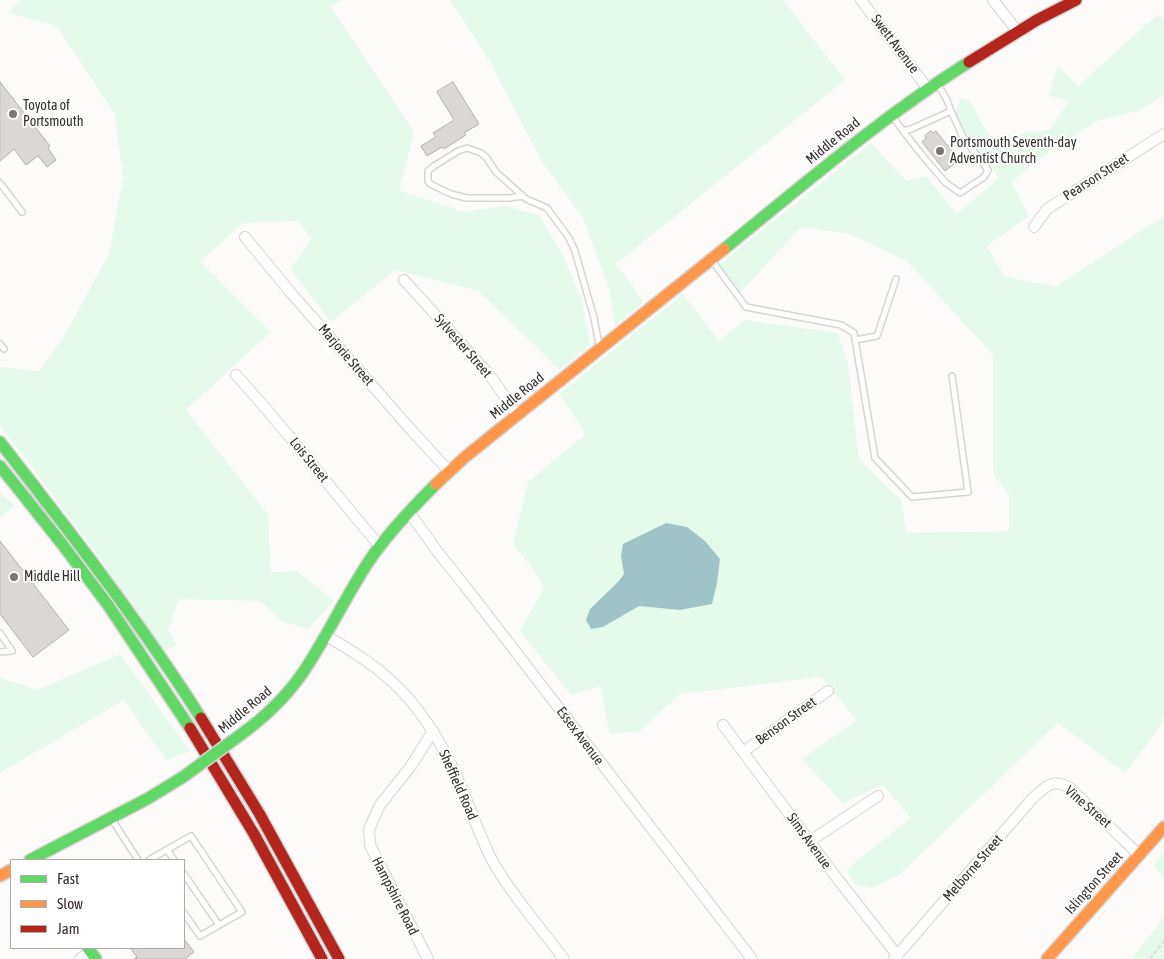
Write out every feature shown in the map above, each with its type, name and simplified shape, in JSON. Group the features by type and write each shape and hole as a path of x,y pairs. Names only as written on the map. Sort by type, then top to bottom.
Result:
{"main road":[{"name":"Middle Road","path":"32,859 153,796 183,777 265,717 287,693 311,661 359,577 380,546 397,524 450,471 891,115 932,86 1018,32 1076,0"},
{"path":"0,442 101,572 172,673 234,769 294,874 339,959"},
{"path":"0,466 101,597 170,696 244,816 322,959"},
{"name":"Islington Street","path":"1047,959 1164,827"}],"street":[{"name":"Swett Avenue","path":"861,0 905,57 932,86"},
{"path":"993,0 1018,32"},
{"name":"Pearson Street","path":"1034,227 1047,209 1164,134"},
{"name":"Marjorie Street","path":"245,237 291,293 450,471"},
{"name":"Sylvester Street","path":"404,280 487,372 517,415"},
{"name":"Lois Street","path":"236,375 273,416 380,546"},
{"name":"Essex Avenue","path":"409,512 440,555 752,959"},
{"name":"Sheffield Road","path":"325,635 352,650 390,679 433,731 457,775 484,843 495,865 508,886 564,959"},
{"name":"Benson Street","path":"744,752 828,691"},
{"name":"Sims Avenue","path":"722,725 896,957"},
{"name":"Hampshire Road","path":"428,959 370,845 370,829 380,805 411,766 433,731"},
{"name":"Vine Street","path":"1056,783 1070,788 1139,855"},
{"name":"Melborne Street","path":"896,957 1032,800 1050,784 1056,783"},
{"path":"810,841 878,796"},
{"path":"80,959 91,953"}],"lane":[{"path":"891,115 902,131 946,182 960,193 984,176 988,170 963,137 948,100 932,86"},
{"path":"902,131 911,129 951,111"},
{"path":"523,196 474,198 451,194 430,184 428,181 428,171 458,151 467,148 481,152 486,156 496,172 523,196 547,208 570,238 575,250 594,318 600,348"},
{"path":"0,183 22,212"},
{"path":"711,260 746,307 841,325 854,332 875,458 912,497 968,492 952,376"},
{"path":"856,340 877,336 896,279"},
{"path":"0,344 4,349"},
{"path":"0,633 12,651 0,652"},
{"path":"111,818 137,859"},
{"path":"151,859 192,836 242,912 200,936 185,915"},
{"path":"167,850 173,859"},
{"path":"185,875 219,926"}],"path":[{"path":"1150,959 1164,941"}],"green space":[{"path":"20,0 343,0 330,6 414,132 399,190 463,212 505,206 539,215 563,255 582,301 590,345 560,370 478,291 395,270 331,322 290,269 312,239 298,221 243,223 200,262 271,332 186,410 268,515 271,572 296,571 334,601 308,629 283,622 260,601 179,599 168,630 177,645 165,651 105,566 0,426 0,367 40,371 66,333 109,254 123,178 115,115 57,26 8,13"},
{"path":"450,0 783,0 845,80 616,264 644,302 615,326 609,288 583,218 541,160 489,60"},
{"path":"1158,14 1164,19 1164,95 1138,111 1099,120 1048,152 1012,182 1029,216 987,246 1004,276 1055,287 1164,216 1164,715 1160,727 1125,773 1058,723 900,874 872,888 855,885 847,869 911,818 883,785 843,803 802,759 857,720 821,677 680,694 640,731 610,734 600,686 571,695 520,631 544,588 532,568 513,544 528,482 586,434 559,394 683,294 719,341 745,320 838,333 848,364 859,458 902,500 906,533 1009,531 1009,495 993,474 993,355 908,262 850,234 801,227 740,293 712,270 871,143 906,181 926,176 957,214 999,178 954,117 961,98 969,100 990,137 1049,130 1069,101 1049,95 1058,66 1078,86","holes":["624,574 680,610 639,606 603,627 618,582"]},
{"path":"0,492 15,506 0,517"},
{"path":"120,654 190,751 166,760 124,700 0,773 0,678 38,690"},
{"path":"1164,852 1164,878 1153,865"},
{"path":"1164,918 1164,959 1131,959"}],"water":[{"path":"666,523 687,527 705,541 720,559 712,604 680,610 639,606 603,627 591,629 586,620 590,609 624,574 621,556 623,544"}],"building":[{"name":"Toyota of Portsmouth","path":"0,82 50,146 48,148 56,160 47,167 38,156 26,165 14,149 0,161"},
{"path":"453,82 479,124 444,149 442,147 427,156 421,146 436,137 433,133 454,120 437,92"},
{"name":"Portsmouth Seventh-day Adventist Church","path":"931,131 933,133 936,131 959,160 945,171 922,142"},
{"name":"Middle Hill","path":"0,541 69,630 33,657 0,614"},
{"path":"185,940 194,952 185,959 134,959 137,957 131,949 185,949"}],"traffic: fast":[{"path":"724,249 874,128 969,62"},
{"path":"0,442 129,612 201,718"},
{"path":"0,466 108,605 190,728"},
{"path":"247,730 274,707 298,680 369,561 401,521 436,484"},
{"path":"183,777 247,730"},
{"path":"32,859 147,799 183,777"},
{"path":"89,949 96,959"}],"traffic: slow":[{"path":"436,484 465,457 724,249"},
{"path":"1047,959 1164,827"},
{"path":"0,876 10,871"}],"traffic: jam":[{"path":"969,62 1037,20 1076,0"},
{"path":"201,718 259,813 339,959"},
{"path":"190,728 254,834 322,959"}],"place":[{"name":"Toyota of Portsmouth","path":"13,114"},
{"name":"Portsmouth Seventh-day Adventist Church","path":"940,151"},
{"name":"Middle Hill","path":"14,577"}]}
